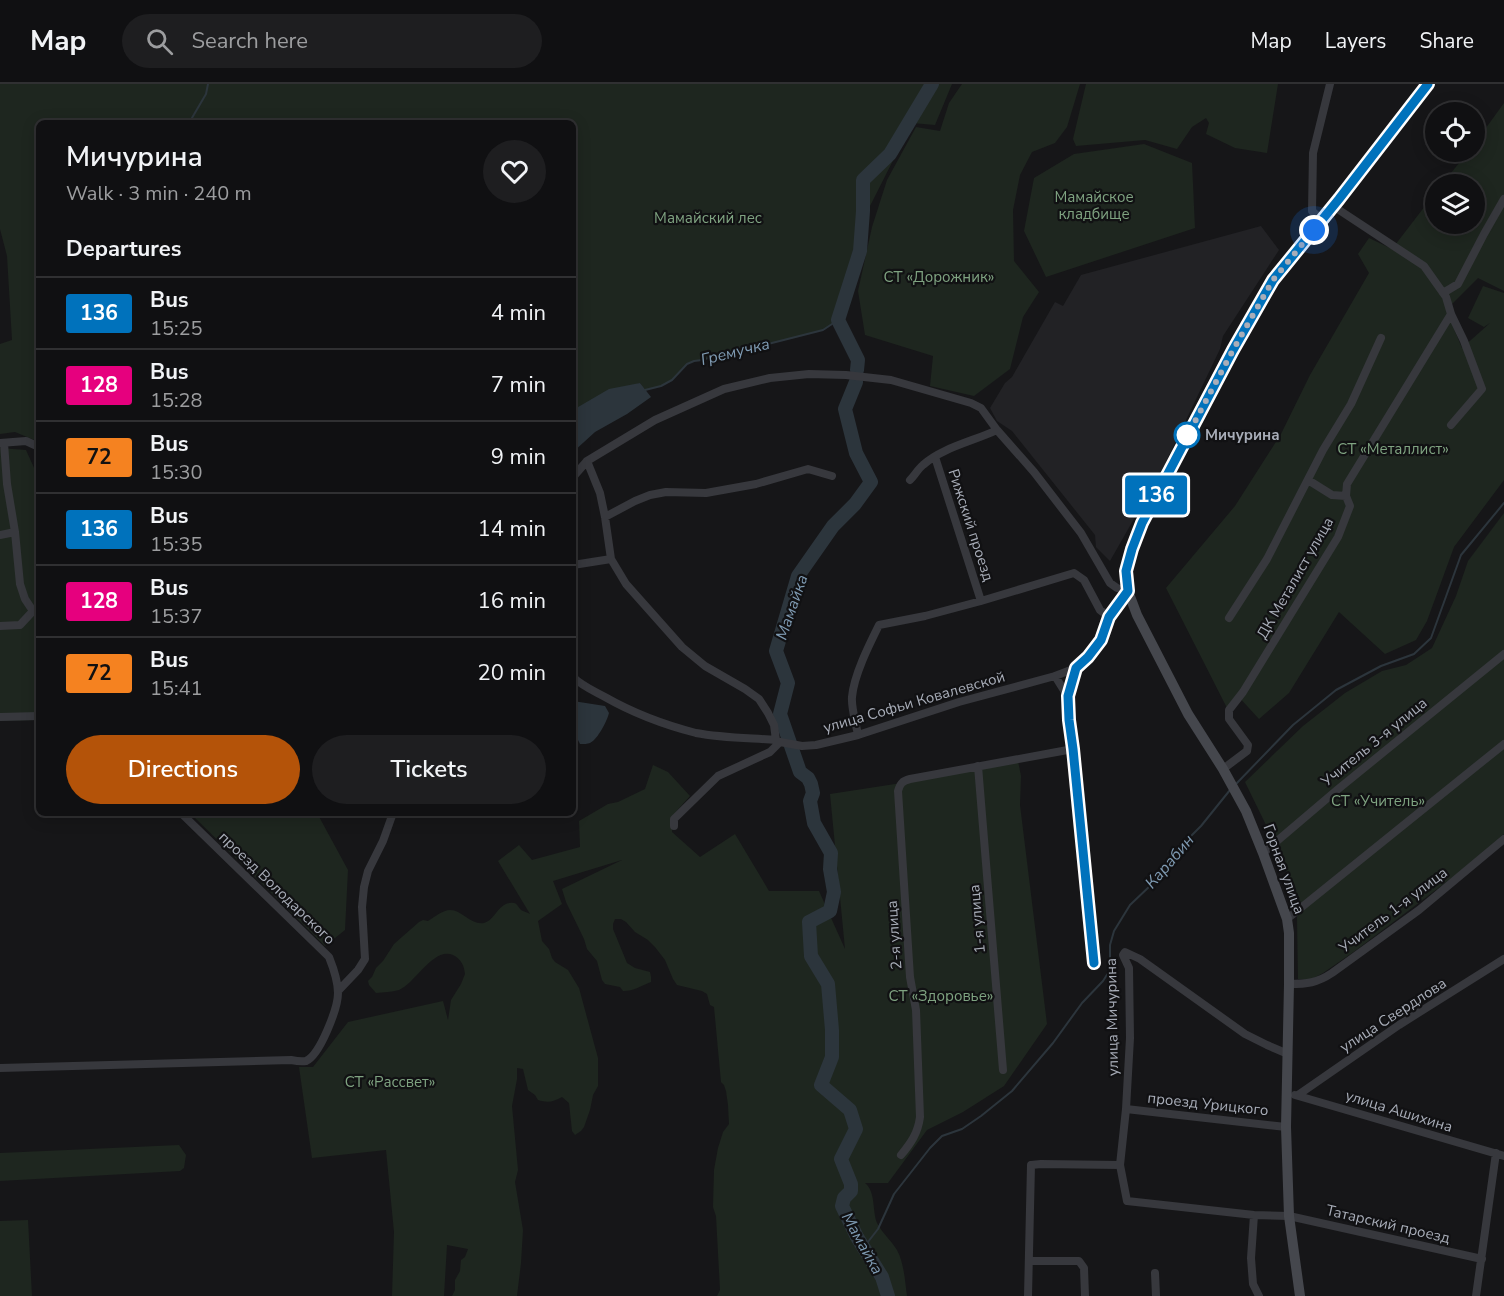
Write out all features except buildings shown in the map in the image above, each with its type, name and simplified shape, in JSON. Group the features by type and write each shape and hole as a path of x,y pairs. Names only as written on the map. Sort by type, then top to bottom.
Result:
{"street":[{"path":"1322,220 1312,211 1313,153 1330,84"},
{"path":"576,474 587,461 656,420 724,389 770,378 809,374 891,380 971,403 981,408 1081,533 1110,582 1117,588 1128,591 1126,571 1132,549 1152,501 1273,280 1428,84"},
{"path":"1443,293 1458,284 1504,199"},
{"path":"1333,206 1424,266 1446,297 1482,388 1451,425"},
{"name":"ДК Металист улица","path":"1223,769 1248,748 1229,720 1229,710 1243,692 1338,537 1350,506 1346,496 1347,484 1451,314"},
{"path":"1229,618 1267,559 1323,450 1352,404 1381,338"},
{"path":"910,480 924,464 935,457 997,430"},
{"path":"0,626 20,625 36,613 25,599 20,584 2,443 26,441 36,446"},
{"name":"Рижский проезд","path":"935,457 981,601"},
{"path":"587,461 600,493 610,559 626,584 682,647 705,666 759,699 768,713 780,742 770,752 718,776 674,819 674,826"},
{"path":"605,517 634,501 666,492 706,493 756,484 808,469 832,476"},
{"path":"1308,480 1332,495 1346,496"},
{"path":"0,536 15,532"},
{"path":"576,565 610,559"},
{"name":"Рижский проезд","path":"858,735 851,698 868,646 879,625 925,616 1074,573 1084,580 1100,610 1109,617"},
{"name":"улица Мичурина","path":"1094,963 1068,696 1076,668 1101,640 1109,617 1128,591"},
{"name":"Горная улица","path":"1128,591 1137,615 1188,714 1223,769 1246,811 1287,919 1289,933 1288,1053 1292,1095 1286,1127 1289,1216 1300,1296"},
{"name":"Учитель 3-я улица","path":"1261,848 1337,790 1504,654"},
{"name":"улица Софьи Ковалевской","path":"576,680 614,702 651,719 697,733 802,746 858,735 959,702 1055,676 1076,668"},
{"path":"1055,676 1068,696"},
{"path":"0,717 36,716"},
{"path":"1287,919 1504,744"},
{"path":"978,766 1073,749"},
{"name":"2-я улица","path":"902,1155 918,1129 920,1118 916,1010 910,977 898,791 903,781 978,766"},
{"name":"1-я улица","path":"978,766 1003,1070"},
{"name":"проезд Володарского","path":"184,816 325,951 332,965 338,991"},
{"path":"0,1068 224,1061 291,1060 300,1062 307,1060 313,1055 329,1025 337,1004 338,991 365,959 362,907 364,888 368,871 392,816"},
{"name":"Учитель 1-я улица","path":"1289,984 1310,983 1332,973 1419,910 1504,839"},
{"name":"улица Мичурина","path":"1254,1215 1127,1201 1120,1165 1130,1038 1129,968 1123,955 1125,952 1140,959 1245,1034 1288,1053"},
{"path":"1129,968 1140,959"},
{"name":"улица Свердлова","path":"1292,1095 1504,959"},
{"name":"улица Ашихина","path":"1292,1095 1500,1155"},
{"name":"проезд Урицкого","path":"1126,1109 1286,1127"},
{"path":"1476,1296 1500,1155"},
{"path":"1028,1296 1031,1165 1120,1165"},
{"path":"1254,1215 1251,1258 1253,1284 1259,1296"},
{"name":"Татарский проезд","path":"1254,1215 1289,1216 1482,1259"},
{"path":"1029,1261 1079,1262 1084,1268 1085,1296"},
{"path":"1155,1273 1156,1296"}],"shaded area":[{"path":"1261,226 1279,250 1223,336 1220,349 1164,466 1110,561 1096,547 1095,535 1012,431 997,421 990,408 1005,383 1012,377 1055,302 1063,306 1081,275"},
{"path":"640,383 651,397 595,432 576,449 576,408 609,389"},
{"path":"576,701 605,706 609,713 599,734 590,743 580,744 578,740 576,742"}],"green space":[{"name":"Мамайский лес","path":"0,84 952,84 935,125 912,123 868,210 837,320 823,330 764,345 747,346 694,361 687,364 672,380 661,386 645,390 640,383 576,409 576,120 36,120 36,441 15,432 0,434 0,344 12,340 7,256 0,229"},
{"name":"СТ «Дорожник»","path":"962,84 1080,84 1067,127 1055,143 1032,152 1020,175 1013,210 1014,261 1039,292 1023,317 1010,369 974,396 930,386 933,356 865,335 858,291 872,227 887,180 916,127 940,131 949,103"},
{"path":"1086,84 1278,84 1267,153 1235,148 1206,134 1209,123 1206,118 1192,127 1177,149 1145,140 1076,146 1073,139"},
{"name":"СТ «Металлист»","path":"1504,103 1504,291 1478,278 1446,310 1462,348 1490,323 1484,327 1468,318 1483,286 1504,293 1504,480 1454,547 1427,621 1416,640 1385,654 1339,612 1289,693 1259,719 1237,695 1227,708 1166,588 1235,506 1281,434 1310,375 1369,273 1358,254 1369,238 1392,249 1425,206 1425,234 1485,234 1485,174 1450,174 1460,162 1485,162 1485,129"},
{"name":"Мамайское кладбище","path":"1144,144 1192,163 1195,228 1046,277 1024,231 1034,178 1074,154"},
{"path":"0,448 26,450 36,472 36,720 0,721"},
{"name":"СТ «Учитель»","path":"1504,513 1504,834 1457,874 1355,951 1310,980 1298,979 1299,900 1245,782 1303,726 1345,693 1382,671 1406,665 1432,648 1456,596 1468,561"},
{"path":"1018,761 1021,776 1020,805 1047,1024 1004,1086 963,1112 927,1130 888,1183 865,1183 871,1191 877,1223 895,1246 899,1255 907,1296 717,1296 720,1290 716,1216 713,1207 714,1170 723,1132 729,1124 726,1091 721,1082 714,1007 710,1005 707,994 702,991 677,985 665,960 655,947 621,919 615,919 613,929 627,963 650,972 651,982 623,991 620,987 605,984 597,961 587,949 562,889 622,860 553,881 562,904 538,921 542,941 549,949 552,958 568,970 579,988 598,1058 598,1086 593,1095 584,1127 575,1135 572,1131 569,1103 562,1097 550,1102 538,1100 528,1090 523,1069 517,1068 512,1106 518,1170 515,1182 523,1230 517,1296 452,1296 461,1260 468,1249 447,1245 444,1296 392,1296 394,1232 386,1150 312,1158 299,1067 313,1067 348,1022 443,1001 448,1020 451,1000 465,974 462,963 453,955 438,956 399,990 376,993 369,985 368,981 394,944 419,922 428,921 450,910 474,922 484,923 491,919 502,906 510,903 516,904 521,910 530,914 498,861 519,845 532,860 580,847 579,821 608,804 618,802 645,789 653,765 668,772 690,796 673,815 672,832 700,857 735,834 769,891 819,891 845,949 830,794"},
{"path":"193,816 319,816 348,870 345,930 325,946"},
{"path":"179,1145 186,1155 184,1168 180,1171 0,1181 0,1153"},
{"path":"28,1220 32,1296 0,1296 0,1221"}],"waterway":[{"name":"Гремучка","path":"191,120 206,94 208,84"},
{"name":"Мамайка","path":"857,370 858,360 838,320 860,251 863,180 890,154 932,84"},
{"name":"Гремучка","path":"645,390 661,386 672,380 687,364 694,361 747,346 764,345 823,330 838,320"},
{"name":"Мамайка","path":"856,382 845,409 856,453 871,482 855,504 833,526 798,576 776,651 788,683 780,714 800,772 808,778 811,784 813,793 810,801 814,823 831,853 830,869 834,892 830,911 809,922 811,956 828,984 832,1030 832,1057 821,1085 850,1110 856,1129 841,1159 851,1184 851,1191 844,1198 842,1206 857,1237 882,1277 888,1296"},
{"name":"Карабин","path":"1236,784 1293,725 1336,690 1381,666 1414,654 1431,638 1461,555 1504,503"},
{"name":"Карабин","path":"864,1247 878,1229 894,1194 930,1148 942,1136 962,1129 1012,1091 1053,1043 1082,1003 1103,981 1110,970 1110,945 1114,931 1130,905 1152,884 1175,852 1201,826 1230,790"}],"bus line":[{"name":"136","path":"1094,963 1069,720 1068,696 1076,668 1101,640 1109,617 1128,591 1126,571 1142,523 1233,350 1273,280 1428,84"}],"place":[{"name":"Мичурина","path":"1187,435"}],"route":[{"path":"1187,435 1184,442 1273,280 1314,230"}],"park label":[{"name":"СТ «Здоровье»","path":"941,996"},
{"name":"СТ «Рассвет»","path":"390,1082"}]}
